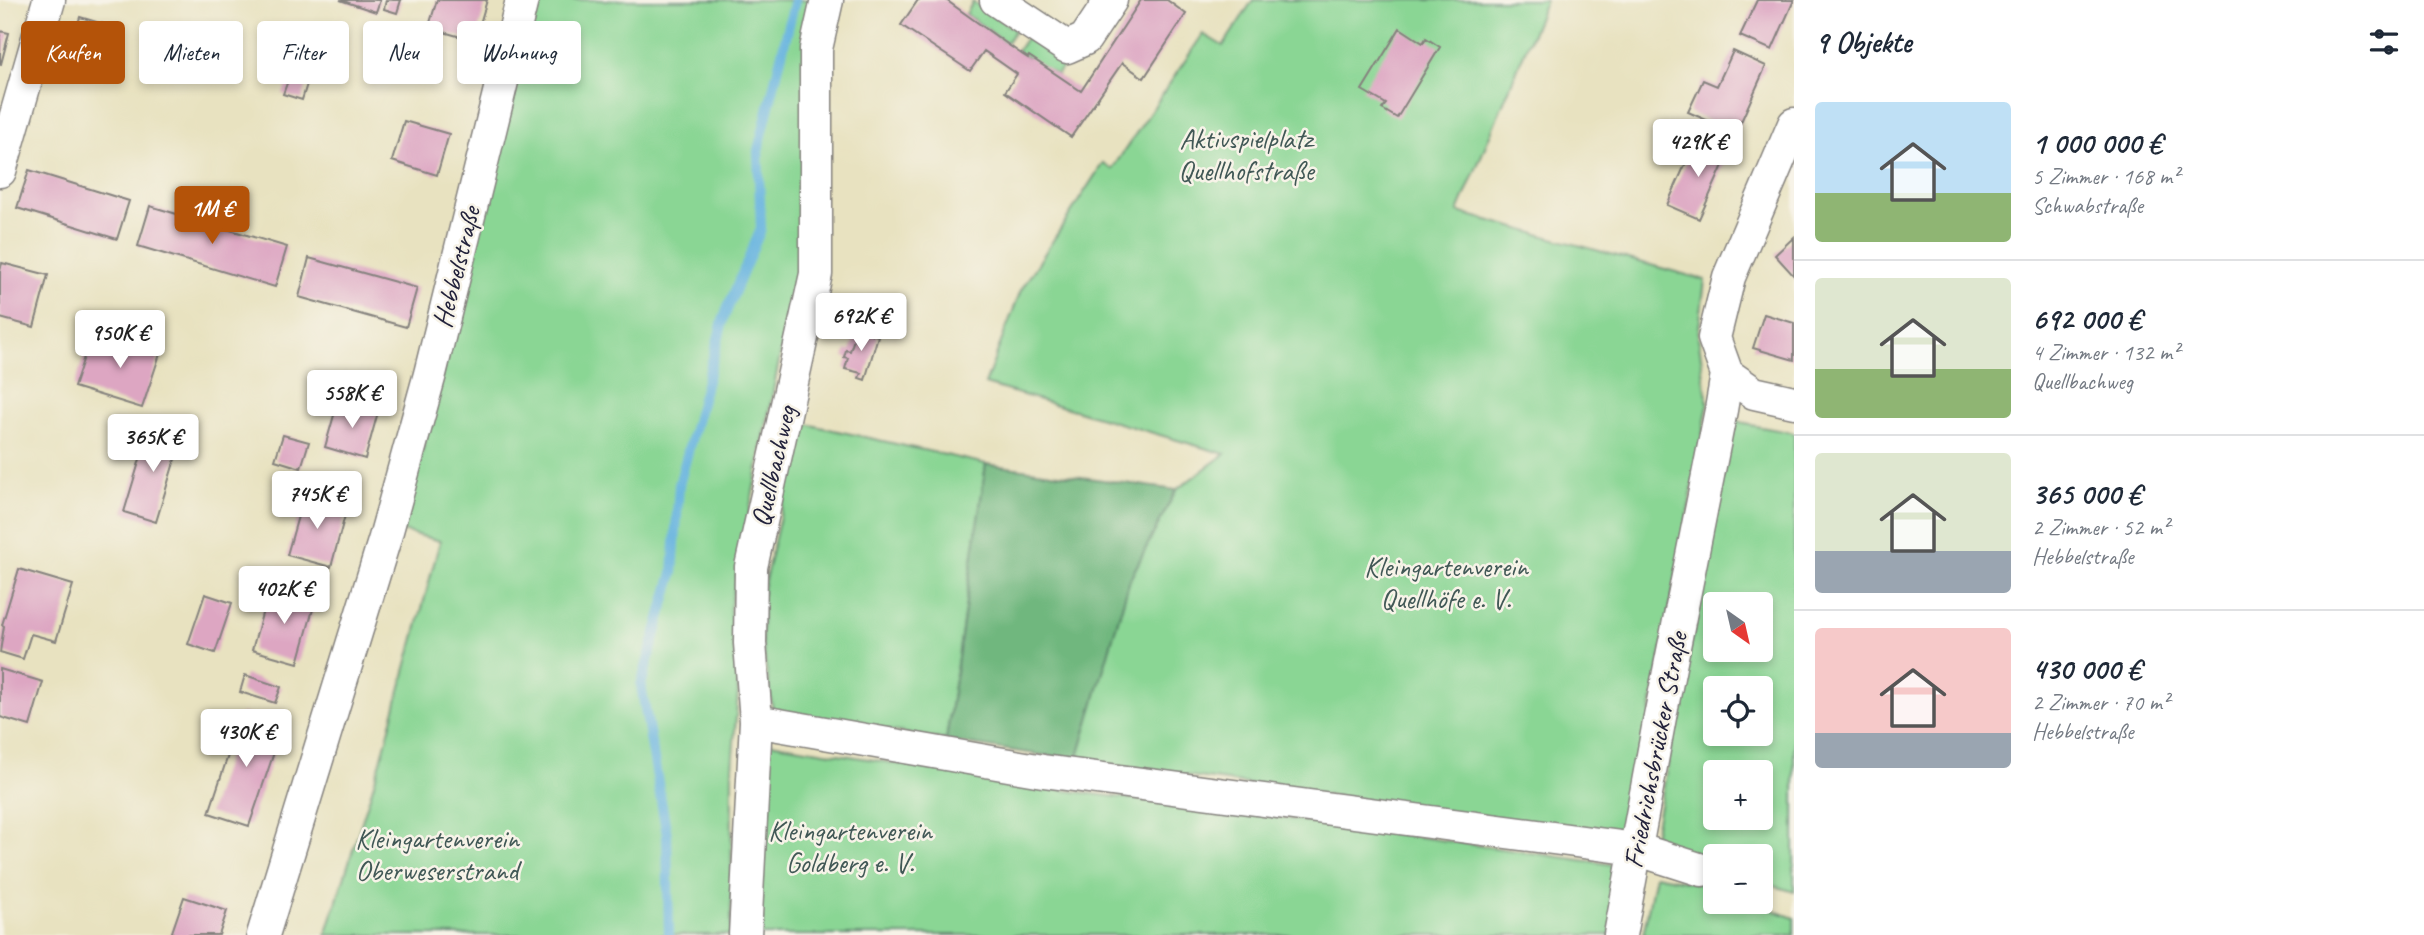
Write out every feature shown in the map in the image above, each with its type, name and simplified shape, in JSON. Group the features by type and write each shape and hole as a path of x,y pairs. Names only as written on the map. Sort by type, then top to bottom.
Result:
{"street":[{"path":"0,171 49,0"},
{"name":"Hebbelstraße","path":"262,935 389,526 430,374 522,0"},
{"name":"Quellbachweg","path":"745,935 756,721 750,643 751,566 816,274 817,49 827,0"},
{"path":"996,0 1033,10 1067,47 1085,39 1111,0"},
{"name":"Friedrichsbrücker Straße","path":"1620,935 1727,374 1714,338 1728,276 1794,124"},
{"path":"1765,188 1794,174"},
{"path":"1727,374 1754,393 1794,402"},
{"path":"756,721 1043,771 1636,849 1702,870"}],"green space":[{"name":"Kleingartenverein Oberweserstrand","path":"537,0 817,0 801,263 730,608 738,692 732,768 731,935 326,935 381,761 440,541 402,531 516,84 581,84 581,21 532,21"},
{"name":"Kleingartenverein Quellhöfe e. V.","path":"1253,0 1546,0 1458,212 1705,280 1698,336 1708,405 1627,837 1077,760 1130,579 1176,490 1225,454 985,384 1021,290 1103,163 1112,169 1203,34 1223,46"},
{"path":"973,2 1015,30 1006,43 966,14"},
{"path":"1026,38 1065,64 1057,75 1017,51"},
{"path":"1734,419 1745,424 1794,433 1794,892 1773,886 1773,844 1703,844 1703,863 1652,847"},
{"path":"802,423 986,464 946,740 773,711 762,642 763,589"},
{"path":"986,464 1176,490 1130,579 1077,760 946,741"},
{"name":"Kleingartenverein Goldberg e. V.","path":"764,742 1039,787 1609,864 1621,869 1610,935 756,935"},
{"path":"1655,875 1703,885 1703,914 1773,914 1773,910 1794,918 1794,935 1643,935"}],"building":[{"path":"340,0 380,0 376,12"},
{"path":"386,0 401,0 397,13 384,9"},
{"path":"437,0 487,0 481,21 457,21 457,36 443,32 443,21 431,21"},
{"path":"918,0 946,0 1017,51 1028,58 1029,56 1081,91 1141,0 1167,0 1186,14 1144,78 1122,63 1071,137 1005,92 1017,74 984,51 970,71 901,25"},
{"path":"1757,0 1794,0 1772,50 1740,36"},
{"path":"1400,28 1423,43 1426,38 1440,47 1397,118 1382,109 1386,104 1362,90"},
{"path":"0,31 9,33 1,64 0,64"},
{"path":"1733,51 1766,66 1736,133 1688,112 1703,80 1717,86"},
{"path":"287,84 307,84 302,100 283,94"},
{"path":"404,121 449,134 437,175 392,161"},
{"path":"1697,138 1729,152 1699,219 1667,205"},
{"path":"29,170 129,201 117,239 17,208"},
{"path":"150,206 287,247 275,287 138,246"},
{"path":"1794,237 1794,276 1775,255"},
{"path":"309,258 417,288 406,327 299,297"},
{"path":"2,263 48,275 34,327 0,318"},
{"path":"1764,314 1794,323 1794,360 1753,348"},
{"path":"857,330 878,336 865,380 859,378 861,373 845,369 848,358 844,357 846,350 850,351"},
{"path":"132,336 163,345 142,408 74,387 90,339 127,351"},
{"path":"338,401 378,412 365,459 325,447"},
{"path":"150,426 182,436 156,522 124,512"},
{"path":"283,435 309,442 301,468 275,460"},
{"path":"304,495 347,508 331,567 287,555"},
{"path":"19,569 73,585 56,641 31,634 23,659 0,652 2,625"},
{"path":"269,589 315,602 298,663 252,650"},
{"path":"205,594 232,603 215,653 188,644"},
{"path":"0,669 43,682 30,726 0,717"},
{"path":"245,675 281,687 275,703 240,692"},
{"path":"242,713 283,726 249,826 209,813"},
{"path":"184,897 227,911 219,935 171,935"}],"waterway":[{"path":"669,935 667,835 641,685 673,573 679,485 724,317 761,229 758,151 795,0"}],"park label":[{"name":"Aktivspielplatz Quellhofstraße","path":"1246,154"}]}
